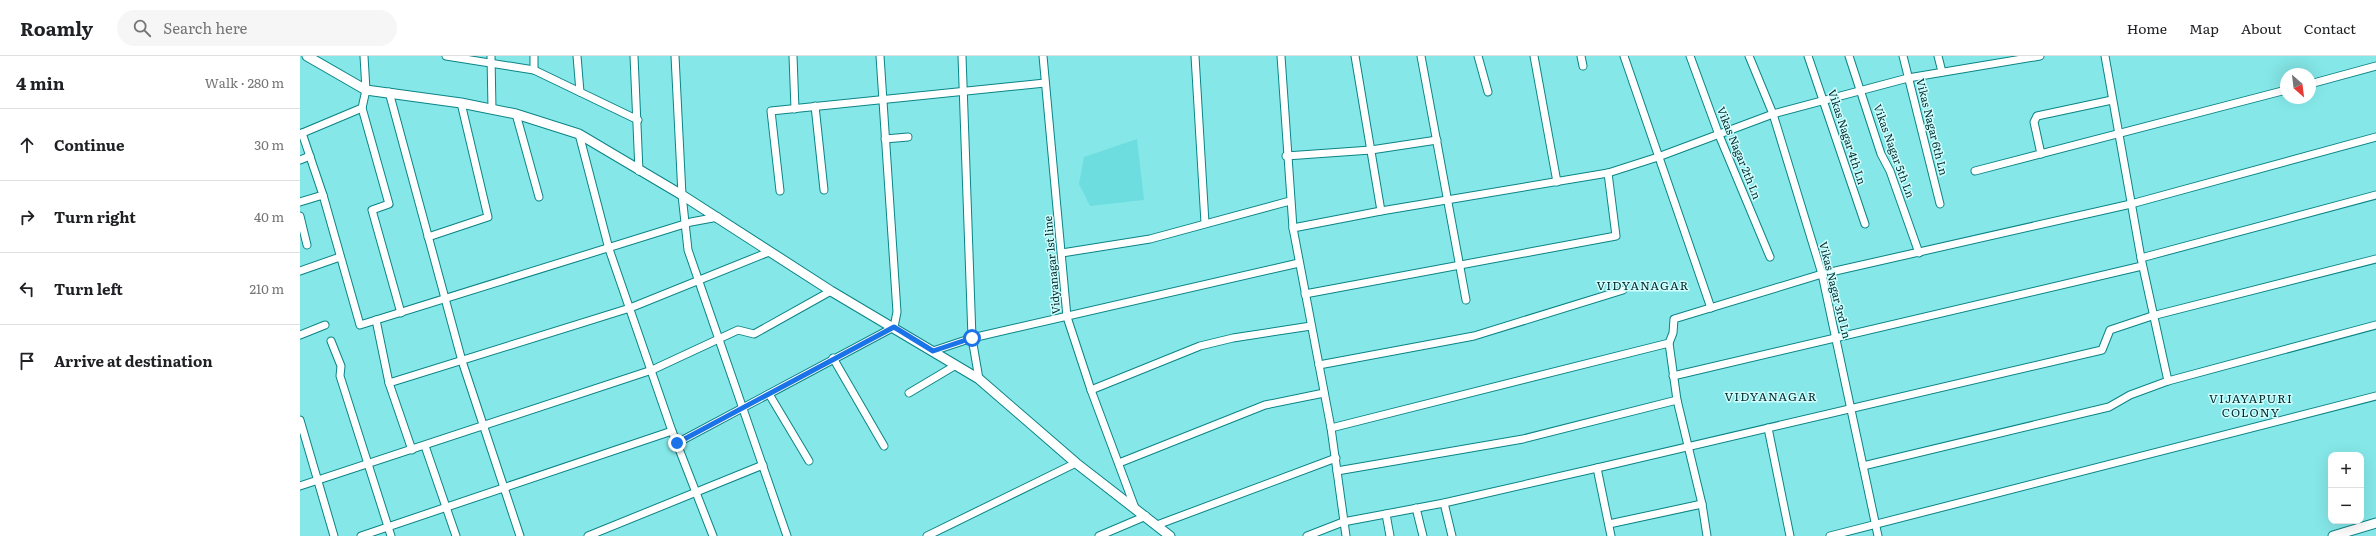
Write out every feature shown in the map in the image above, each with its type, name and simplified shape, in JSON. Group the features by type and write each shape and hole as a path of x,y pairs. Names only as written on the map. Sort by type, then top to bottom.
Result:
{"street":[{"path":"307,56 366,90 389,92 492,109 516,114 579,134 718,217 769,252 831,291 894,327 979,379 1076,463 1170,536"},
{"path":"364,56 366,90 362,108 389,204 372,210 401,313"},
{"path":"446,56 491,60 534,70 638,120"},
{"path":"534,56 534,70"},
{"path":"577,56 580,92"},
{"path":"634,56 638,120 639,171"},
{"path":"675,56 682,195 688,250 742,410 763,465 787,536"},
{"path":"793,56 796,109"},
{"path":"880,56 897,312 894,327"},
{"path":"962,56 972,338 979,379"},
{"name":"Vidyanagar 1st line","path":"1042,56 1067,317 1135,508"},
{"path":"1195,56 1205,223"},
{"path":"1281,56 1286,156 1293,228 1331,428 1346,536"},
{"path":"1355,56 1381,210"},
{"path":"1421,56 1449,199 1466,300"},
{"path":"1478,56 1488,92"},
{"path":"1534,56 1557,182"},
{"path":"1581,56 1583,66"},
{"path":"1624,56 1711,308"},
{"name":"Vikas Nagar 2th Ln","path":"1690,56 1719,135 1770,257"},
{"name":"Vikas Nagar 3rd Ln","path":"1749,56 1773,114 1822,274 1878,536"},
{"name":"Vikas Nagar 4th Ln","path":"1808,56 1865,224"},
{"name":"Vikas Nagar 5th Ln","path":"1849,56 1880,154 1890,171 1919,253"},
{"name":"Vikas Nagar 6th Ln","path":"1903,56 1940,204"},
{"path":"1938,56 1942,72"},
{"path":"1293,228 1381,210 1608,173 1658,157 1773,114 1908,78 1998,59 2040,56"},
{"path":"2105,56 2140,258 2168,382"},
{"path":"491,60 492,109"},
{"path":"2316,82 2376,66"},
{"path":"780,192 771,111 1045,83"},
{"path":"389,92 462,361 483,426 506,487 520,536"},
{"path":"1975,171 2280,92"},
{"path":"2041,154 2034,122 2037,116 2112,100"},
{"path":"428,237 488,218 461,103"},
{"path":"815,106 824,190"},
{"path":"362,108 301,134 323,195 360,325 609,249 700,219 718,217"},
{"path":"516,114 539,197"},
{"path":"579,134 609,249 672,431 713,536"},
{"path":"885,138 908,137"},
{"path":"1707,536 1702,504 1677,400 1669,343 1673,333 1674,319 1822,274 2131,204 2376,137"},
{"path":"1286,156 1371,150 1438,140"},
{"path":"300,160 310,156"},
{"path":"1305,294 1616,236 1608,173"},
{"path":"300,202 323,195"},
{"path":"2140,258 2376,195"},
{"path":"1062,253 1150,239 1290,201"},
{"path":"300,216 307,245"},
{"path":"389,383 630,308 769,252"},
{"path":"300,271 340,256"},
{"path":"1308,536 1343,522 1444,503 2102,350 2110,330 2152,316 2376,259"},
{"path":"933,351 972,338 1299,263"},
{"path":"1674,376 2142,266"},
{"path":"1319,366 1474,336 1623,290"},
{"path":"300,486 652,370 738,330 754,334 831,291"},
{"path":"376,320 389,383 412,450"},
{"path":"300,335 325,325"},
{"path":"1863,466 2109,407 2130,395 2168,382 2376,325"},
{"path":"1092,390 1200,346 1234,338 1312,326"},
{"path":"677,443 742,410 834,358 894,327"},
{"path":"331,341 341,366 340,376 391,536"},
{"path":"1331,428 1669,343"},
{"path":"834,358 884,446"},
{"path":"908,393 956,365"},
{"path":"1119,463 1265,405 1324,393"},
{"path":"770,394 809,461"},
{"path":"1830,536 2376,396"},
{"path":"1338,471 1523,439 1677,400"},
{"path":"300,420 334,536"},
{"path":"1768,428 1790,536"},
{"path":"361,536 672,431"},
{"path":"425,446 456,536"},
{"path":"1157,525 1336,458"},
{"path":"927,536 1076,463"},
{"path":"588,536 763,465"},
{"path":"1597,468 1611,536"},
{"path":"1444,503 1452,536"},
{"path":"1609,524 1702,504"},
{"path":"1416,508 1423,536"},
{"path":"1386,514 1390,536"},
{"path":"1099,536 1146,516"},
{"path":"2333,536 2376,522"}],"shaded area":[{"path":"1137,139 1144,200 1090,206 1079,184 1084,157"}],"district":[{"name":"VIDYANAGAR","path":"1643,286"},
{"name":"VIDYANAGAR","path":"1771,397"},
{"name":"VIJAYAPURI COLONY","path":"2251,406"}],"route":[{"path":"677,443 742,410 834,358 894,327 933,351 972,338"}]}
